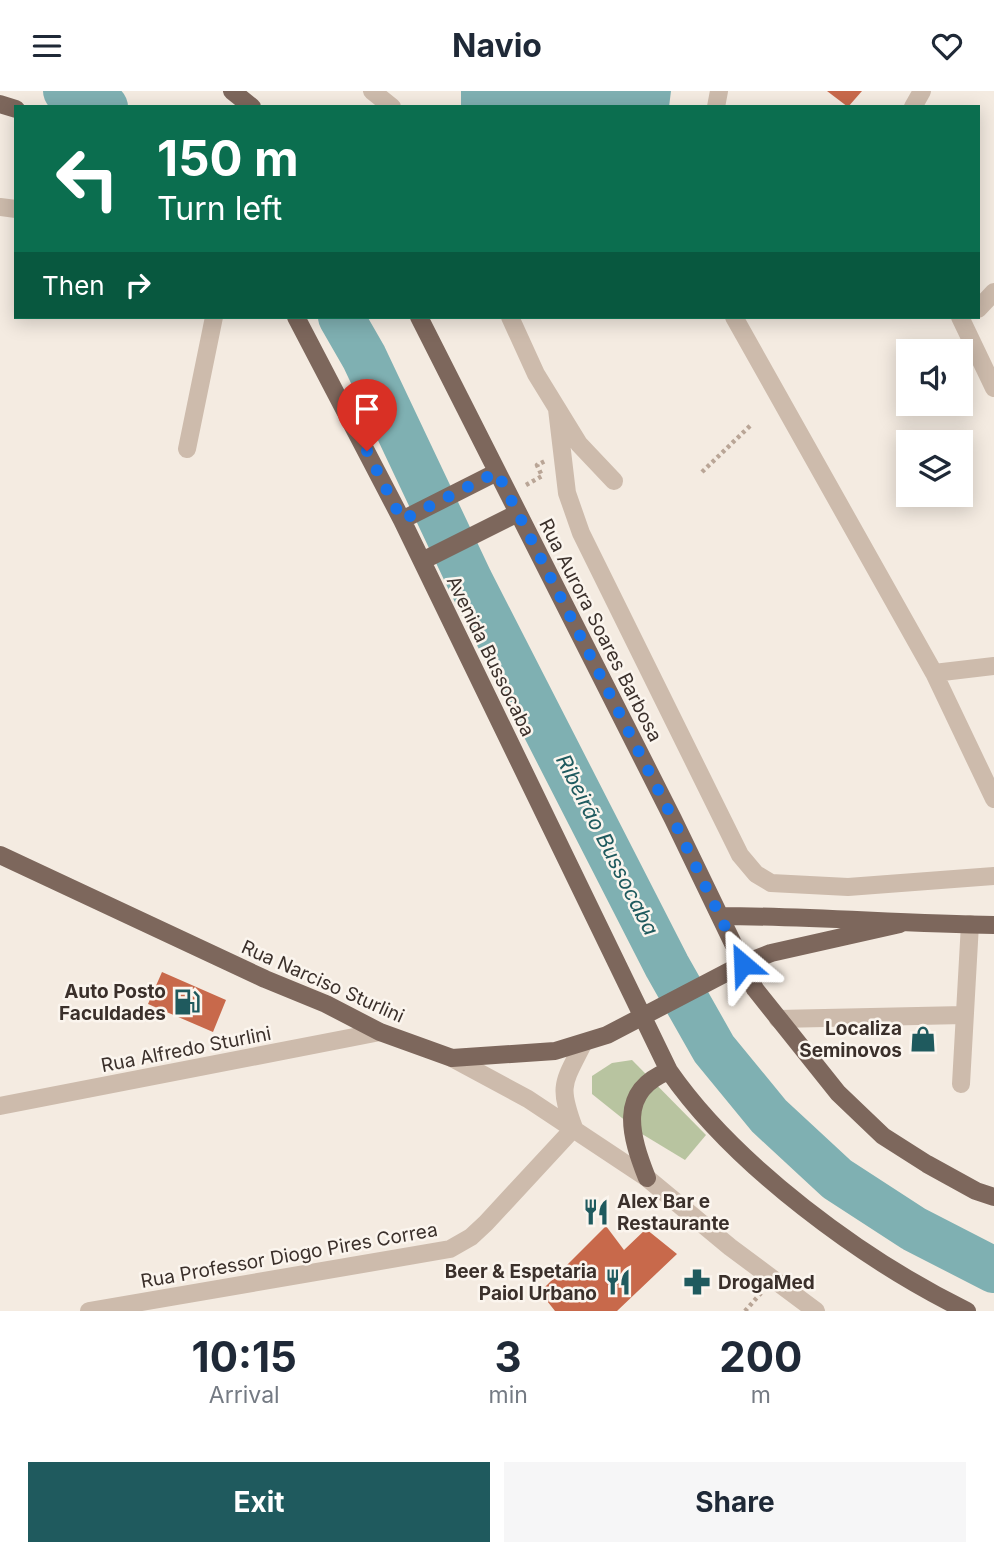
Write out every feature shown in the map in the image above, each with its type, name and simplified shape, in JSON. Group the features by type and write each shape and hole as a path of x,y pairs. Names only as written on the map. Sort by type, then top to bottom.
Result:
{"main road":[{"path":"232,91 250,105"},
{"name":"Avenida Bussocaba","path":"297,319 409,517 648,1014 668,1071 687,1097 763,1173 854,1245 915,1286 967,1311"},
{"name":"Rua Aurora Soares Barbosa","path":"420,319 755,989 838,1093 883,1136 976,1191 994,1197"},
{"path":"409,517 497,472"},
{"path":"429,558 518,513"},
{"name":"Rua Narciso Sturlini","path":"0,855 265,979 326,1004 380,1032 452,1058 555,1051 583,1044 648,1014 743,964 771,953 900,924"},
{"path":"720,916 994,925"},
{"path":"647,1178 634,1146 632,1114 639,1089 653,1077 668,1071"}],"street":[{"path":"372,91 390,105"},
{"path":"980,307 994,292"},
{"path":"187,449 214,319"},
{"path":"511,319 536,374 579,444 614,481"},
{"path":"735,319 934,673 994,799"},
{"path":"965,319 994,388"},
{"path":"557,409 567,493 581,533 740,855 756,874 771,883 848,887 994,876"},
{"path":"934,673 994,666"},
{"path":"961,1084 970,925"},
{"path":"778,1019 964,1014"},
{"name":"Rua Alfredo Sturlini","path":"0,1106 380,1032"},
{"path":"574,1128 563,1098 565,1080 583,1044"},
{"path":"452,1058 528,1099 647,1178 730,1247 816,1311"},
{"name":"Rua Professor Diogo Pires Correa","path":"89,1311 450,1249 471,1237 486,1223 574,1128"}],"path":[{"path":"702,472 752,424"},
{"path":"537,465 542,476"}],"green space":[{"path":"632,1060 706,1135 685,1160 642,1134 592,1094 592,1076 612,1063"}],"water":[{"path":"461,91 671,91 669,105 461,105"}],"building":[{"path":"827,91 862,91 850,105 845,105"},
{"name":"Auto Posto Faculdades","path":"162,972 226,1000 213,1032 148,1004"},
{"name":"Beer & Espetaria Paiol Urbano","path":"606,1226 624,1250 646,1229 677,1254 617,1311 555,1311 540,1292"}],"waterway":[{"name":"Ribeirão Bussocaba","path":"66,91 100,105"},
{"name":"Ribeirão Bussocaba","path":"342,319 364,357 470,581 667,966 714,1049 769,1116 837,1179 914,1229 994,1270"}],"place":[{"name":"Auto Posto Faculdades","path":"187,1002"},
{"name":"Localiza Seminovos","path":"923,1039"},
{"name":"Alex Bar e Restaurante","path":"596,1212"},
{"name":"Beer & Espetaria Paiol Urbano","path":"618,1282"},
{"name":"DrogaMed","path":"697,1282"}],"route":[{"path":"367,451 402,520 497,472 673,819 743,964"}]}
